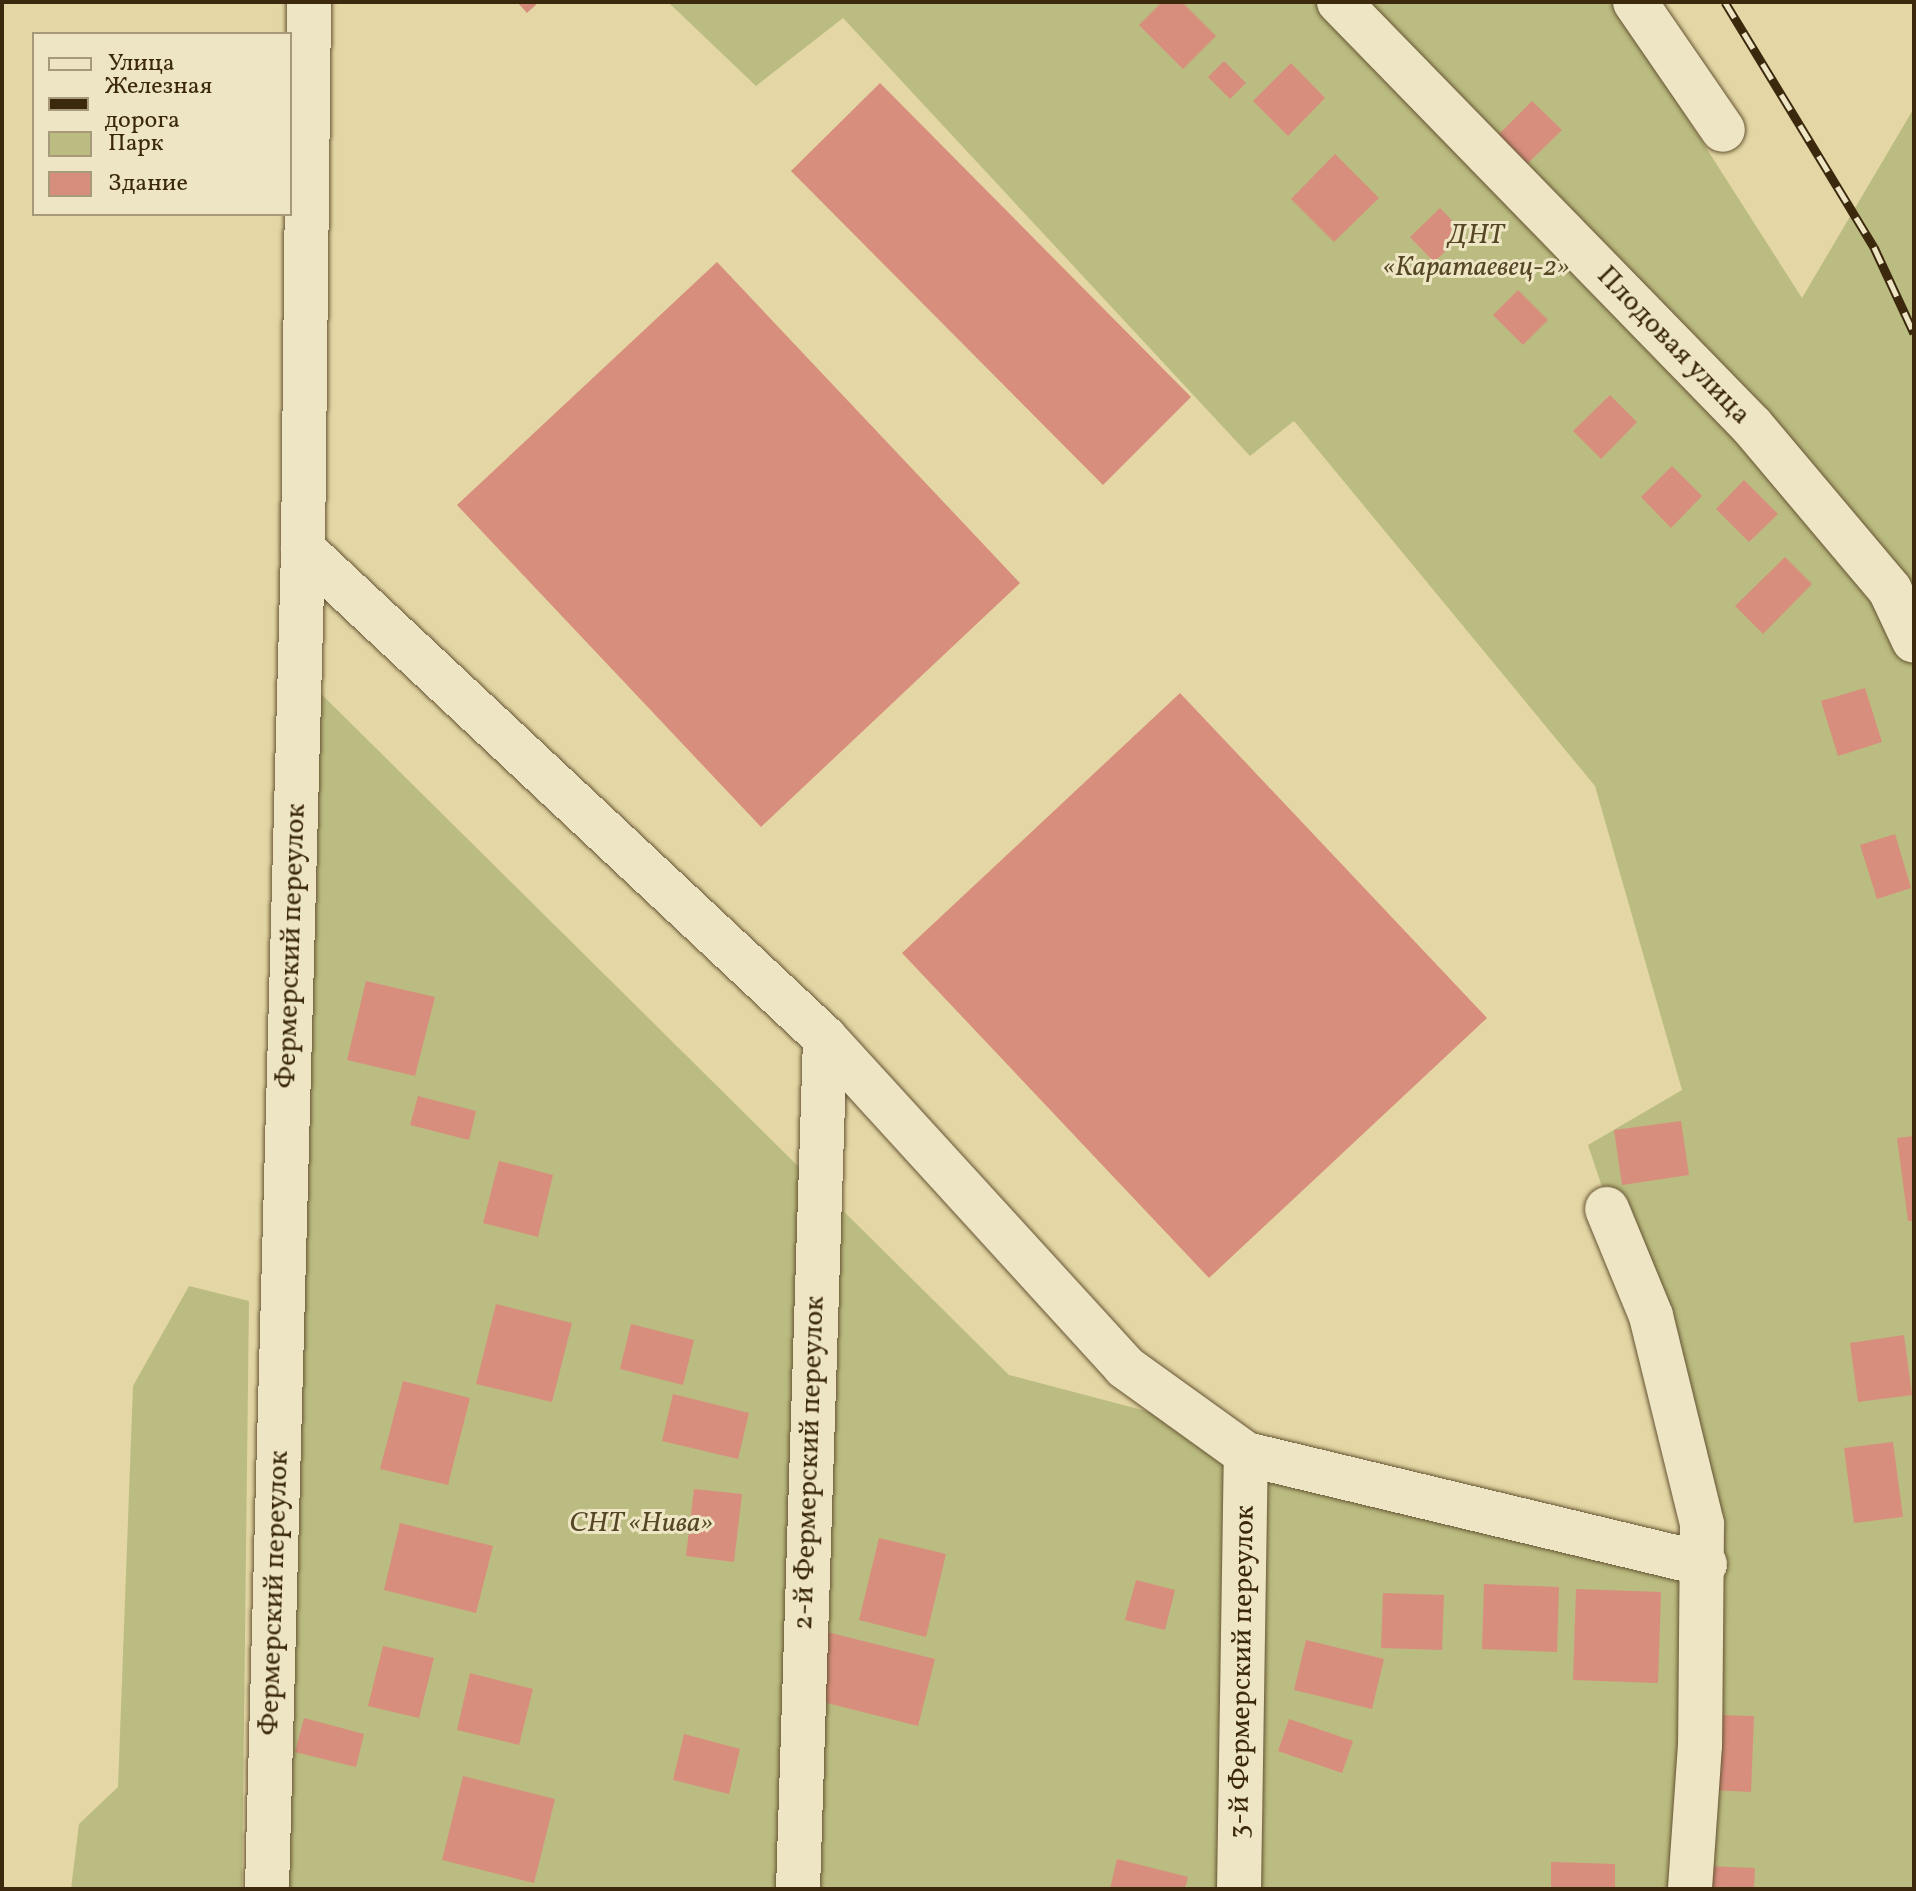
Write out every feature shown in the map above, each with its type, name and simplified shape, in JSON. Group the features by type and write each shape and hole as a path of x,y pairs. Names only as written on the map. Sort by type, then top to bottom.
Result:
{"street":[{"name":"Фермерский переулок","path":"267,1889 303,549 309,2"},
{"name":"Плодовая улица","path":"1339,2 1752,426 1890,590 1914,641"},
{"path":"1635,2 1723,130"},
{"path":"303,549 825,1038 1125,1367 1246,1454 1705,1564"},
{"name":"2-й Фермерский переулок","path":"798,1889 825,1038"},
{"path":"1607,1209 1651,1316 1705,1564 1690,1889"},
{"name":"3-й Фермерский переулок","path":"1239,1889 1246,1454"}],"green space":[{"path":"668,2 1613,2 1802,298 1914,108 1914,1889 268,1889 297,670 1009,1375 1728,1564 1588,1145 1682,1090 1595,786 1294,421 1250,456 843,18 756,86"},
{"path":"189,1286 249,1301 242,1889 71,1889 79,1824 118,1787 133,1386"}],"building":[{"path":"517,2 539,2 527,13"},
{"path":"1162,2 1182,2 1216,36 1183,69 1139,25"},
{"path":"1224,61 1246,83 1230,99 1208,77"},
{"path":"1291,63 1325,98 1288,136 1253,101"},
{"path":"880,83 1191,397 1103,485 791,171"},
{"path":"1532,101 1562,130 1527,164 1498,135"},
{"path":"1335,154 1379,198 1334,242 1291,199"},
{"path":"1440,208 1464,233 1434,262 1410,237"},
{"path":"717,262 1020,583 761,827 457,505"},
{"path":"1518,290 1548,320 1523,345 1493,315"},
{"path":"1610,395 1637,422 1601,459 1573,431"},
{"path":"1672,466 1702,496 1671,528 1641,497"},
{"path":"1744,480 1778,514 1749,542 1716,509"},
{"path":"1785,557 1812,584 1763,634 1735,606"},
{"path":"1865,688 1882,742 1838,756 1821,701"},
{"path":"1180,693 1487,1018 1209,1278 902,953"},
{"path":"1895,834 1911,888 1877,899 1860,845"},
{"path":"366,981 435,997 415,1076 347,1060"},
{"path":"418,1096 476,1111 469,1140 410,1125"},
{"path":"1681,1121 1689,1175 1622,1185 1614,1130"},
{"path":"1914,1136 1914,1221 1908,1221 1897,1138"},
{"path":"499,1161 553,1175 538,1237 483,1223"},
{"path":"496,1304 572,1323 552,1402 476,1384"},
{"path":"631,1324 694,1340 683,1385 620,1369"},
{"path":"1904,1335 1912,1395 1858,1402 1850,1343"},
{"path":"403,1381 470,1398 448,1485 380,1469"},
{"path":"673,1394 749,1413 738,1459 662,1441"},
{"path":"1893,1442 1903,1517 1854,1523 1844,1448"},
{"path":"694,1489 742,1494 734,1562 686,1556"},
{"path":"400,1523 493,1546 476,1613 384,1590"},
{"path":"879,1538 946,1554 926,1637 859,1620"},
{"path":"1136,1580 1175,1590 1165,1630 1125,1620"},
{"path":"1484,1584 1559,1587 1557,1652 1482,1649"},
{"path":"1576,1589 1661,1592 1658,1683 1573,1680"},
{"path":"1383,1593 1444,1595 1442,1650 1381,1648"},
{"path":"827,1632 935,1659 918,1726 811,1699"},
{"path":"1306,1640 1384,1659 1372,1709 1294,1690"},
{"path":"383,1646 434,1658 419,1718 368,1706"},
{"path":"470,1673 533,1689 519,1745 457,1730"},
{"path":"1716,1715 1754,1716 1751,1792 1713,1790"},
{"path":"304,1718 364,1734 356,1767 295,1752"},
{"path":"1289,1719 1353,1741 1342,1773 1278,1751"},
{"path":"684,1734 740,1749 729,1794 673,1780"},
{"path":"463,1776 555,1799 534,1883 442,1860"},
{"path":"1117,1859 1188,1877 1185,1889 1110,1889"},
{"path":"1551,1862 1615,1864 1615,1889 1551,1889"},
{"path":"1708,1866 1755,1868 1754,1889 1707,1889"}],"railway":[{"path":"1725,2 1874,247 1914,333"}],"park label":[{"name":"ДНТ «Каратаевец-2»","path":"1476,252"},
{"name":"СНТ «Нива»","path":"641,1524"}]}
